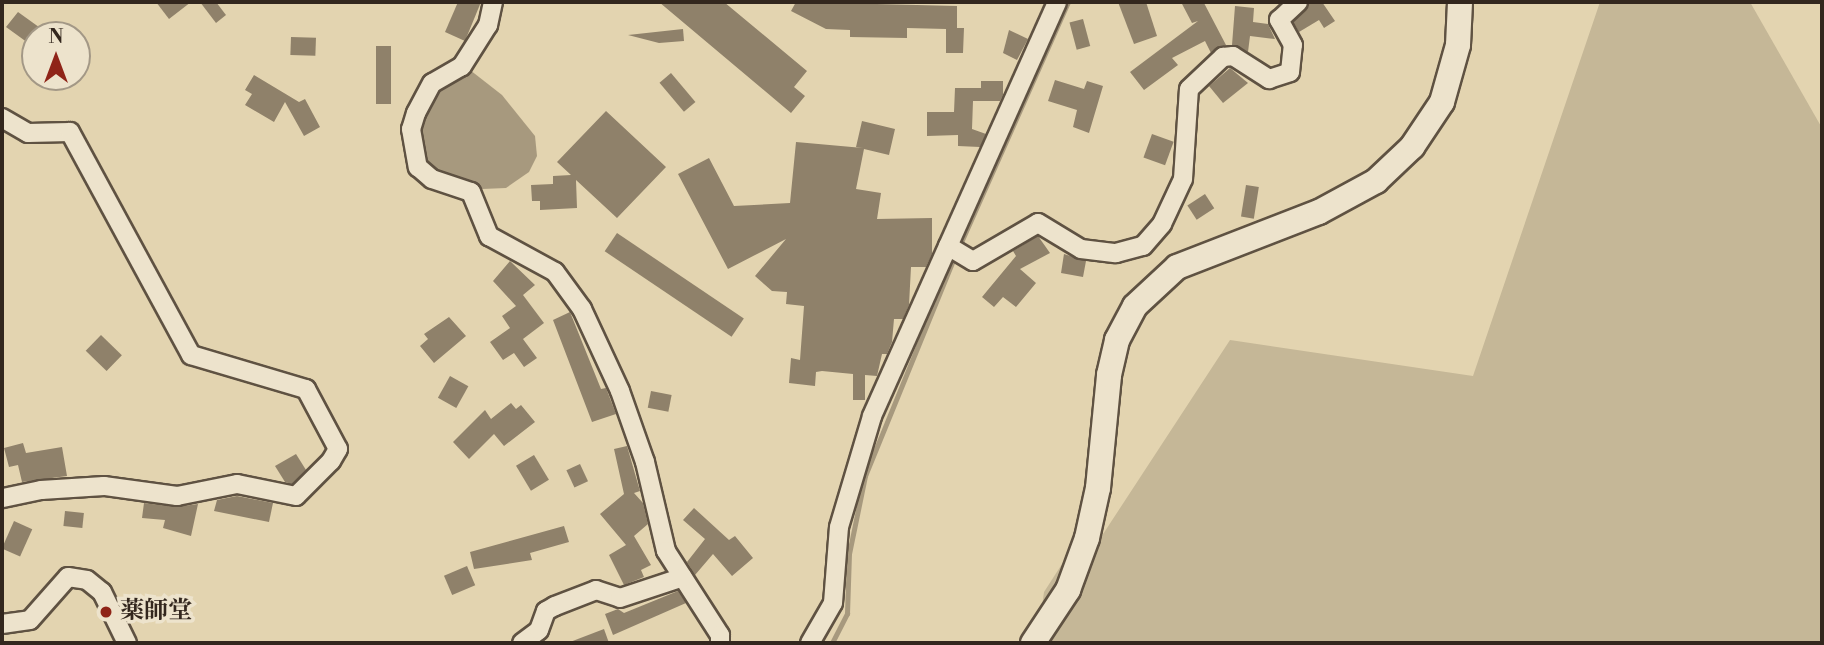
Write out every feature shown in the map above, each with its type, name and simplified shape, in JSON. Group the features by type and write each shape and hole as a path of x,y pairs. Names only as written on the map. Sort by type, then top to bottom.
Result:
{"street":[{"path":"493,2 488,25 462,66 432,83 416,113 411,129 418,167 432,179 471,192 489,236 555,272 582,309 620,391 645,462 666,551 720,635 720,643"},
{"path":"810,643 833,603 839,527 872,416 1057,2"},
{"path":"948,246 973,261 1038,223 1081,249 1116,253 1143,246 1162,224 1183,178 1189,89 1223,57 1233,56 1269,79 1290,72 1293,45 1279,20 1298,2"},
{"path":"1033,643 1068,590 1087,538 1098,488 1110,375 1117,340 1135,306 1177,267 1319,212 1376,181 1403,155 1442,102 1458,44 1460,2"},
{"path":"2,118 29,134 70,132 191,355 306,388 338,449 331,461 296,496 237,484 177,496 104,486 41,490 2,498"},
{"path":"2,624 30,620 68,577 87,580 102,592 127,643"},
{"path":"523,643 539,630 546,611 555,606 596,590 620,598 683,577"}],"shaded area":[{"path":"1600,2 1750,2 1822,128 1822,643 1037,643 1044,592 1062,564 1090,554 1230,340 1473,376"},
{"path":"470,70 502,95 535,136 537,156 529,172 506,188 482,189 427,169 417,132 431,94 442,81"}],"building":[{"path":"156,2 191,2 169,19"},
{"path":"200,2 216,2 226,15 216,23"},
{"path":"458,2 481,2 465,41 445,32"},
{"path":"659,2 724,2 807,71 794,87 805,96 791,113"},
{"path":"796,2 957,6 957,28 964,28 963,53 946,53 946,29 907,28 907,38 850,37 850,30 826,29 791,11"},
{"path":"1118,2 1146,2 1157,36 1134,44"},
{"path":"1181,2 1204,3 1226,45 1211,53 1205,41 1172,58 1178,65 1144,90 1130,72 1198,21 1192,23"},
{"path":"1322,2 1335,21 1324,28 1319,20 1299,32 1293,22 1309,4"},
{"path":"1235,6 1254,8 1253,22 1268,24 1275,39 1250,36 1248,52 1232,45"},
{"path":"18,12 31,21 21,21 21,38 6,27"},
{"path":"1083,19 1090,46 1077,50 1069,23"},
{"path":"683,29 684,41 659,43 628,35"},
{"path":"1009,30 1028,39 1017,60 1003,53"},
{"path":"291,37 316,38 315,56 290,55"},
{"path":"376,46 391,46 391,104 376,104"},
{"path":"1230,68 1248,83 1223,103 1209,86"},
{"path":"671,73 695,102 684,112 660,83"},
{"path":"254,75 299,102 305,99 320,127 304,136 285,102 274,122 245,105 252,94 245,90"},
{"path":"1055,80 1084,89 1087,81 1103,86 1089,133 1073,127 1077,110 1048,101"},
{"path":"981,81 1003,81 1003,95 1000,101 973,101 972,129 986,134 980,147 958,146 958,135 927,136 927,112 954,112 955,88 981,88"},
{"path":"606,111 666,167 617,218 576,180 577,208 540,210 540,201 532,201 531,185 553,184 553,176 571,175 557,162"},
{"path":"862,121 895,129 889,155 864,149 856,189 881,193 877,219 932,218 932,254 926,267 911,267 909,305 903,319 894,319 892,342 887,354 882,354 877,376 865,375 865,400 853,400 853,374 822,371 816,372 815,386 789,383 791,358 800,360 804,306 786,304 787,292 772,291 755,276 786,239 728,269 678,174 709,158 734,206 790,203 796,142 863,148 856,147"},
{"path":"1152,134 1174,142 1165,165 1143,157"},
{"path":"1246,185 1259,187 1254,219 1241,217"},
{"path":"1205,194 1214,208 1197,220 1187,205"},
{"path":"617,233 744,319 732,337 605,251"},
{"path":"1038,236 1050,253 1020,269 1036,283 1016,307 1003,297 994,307 982,297 1016,256 1013,251"},
{"path":"1064,254 1086,261 1083,277 1061,273"},
{"path":"510,261 535,285 523,295 544,323 523,339 537,358 524,367 514,353 503,360 490,342 510,328 502,316 516,306 493,281"},
{"path":"570,312 601,389 606,388 616,414 592,422 553,320"},
{"path":"449,317 466,336 434,363 420,346 428,339 424,334"},
{"path":"101,335 122,355 107,371 86,351"},
{"path":"450,376 468,386 456,408 438,398"},
{"path":"651,391 672,395 668,412 648,408"},
{"path":"511,403 516,409 521,405 535,422 504,446 494,434 469,459 453,442 485,410 491,419"},
{"path":"23,443 26,453 62,447 67,476 22,482 18,465 9,467 4,448"},
{"path":"627,446 640,491 634,493 643,503 648,524 634,536 651,565 641,570 644,577 624,585 609,555 626,545 600,514 624,494 614,449"},
{"path":"296,454 306,470 292,484 285,482 275,466"},
{"path":"534,455 549,480 531,491 516,466"},
{"path":"580,464 588,481 574,488 566,470"},
{"path":"237,496 273,503 269,522 214,511 217,500"},
{"path":"144,503 176,507 198,504 191,536 163,528 165,520 142,518"},
{"path":"694,508 729,540 735,536 753,558 732,576 713,554 695,575 687,562 705,539 683,520"},
{"path":"65,511 84,513 82,528 63,526"},
{"path":"14,521 32,529 20,557 2,548"},
{"path":"564,526 569,542 530,553 532,560 474,569 470,552"},
{"path":"467,566 475,585 452,595 444,576"},
{"path":"678,591 686,603 613,635 605,614 618,609 624,613"},
{"path":"604,629 609,643 570,643 570,642"}],"waterway":[{"path":"959,247 1068,2"},
{"path":"832,643 847,614 849,554 865,476 955,255"}],"place":[{"name":"薬師堂","path":"106,612"}]}
